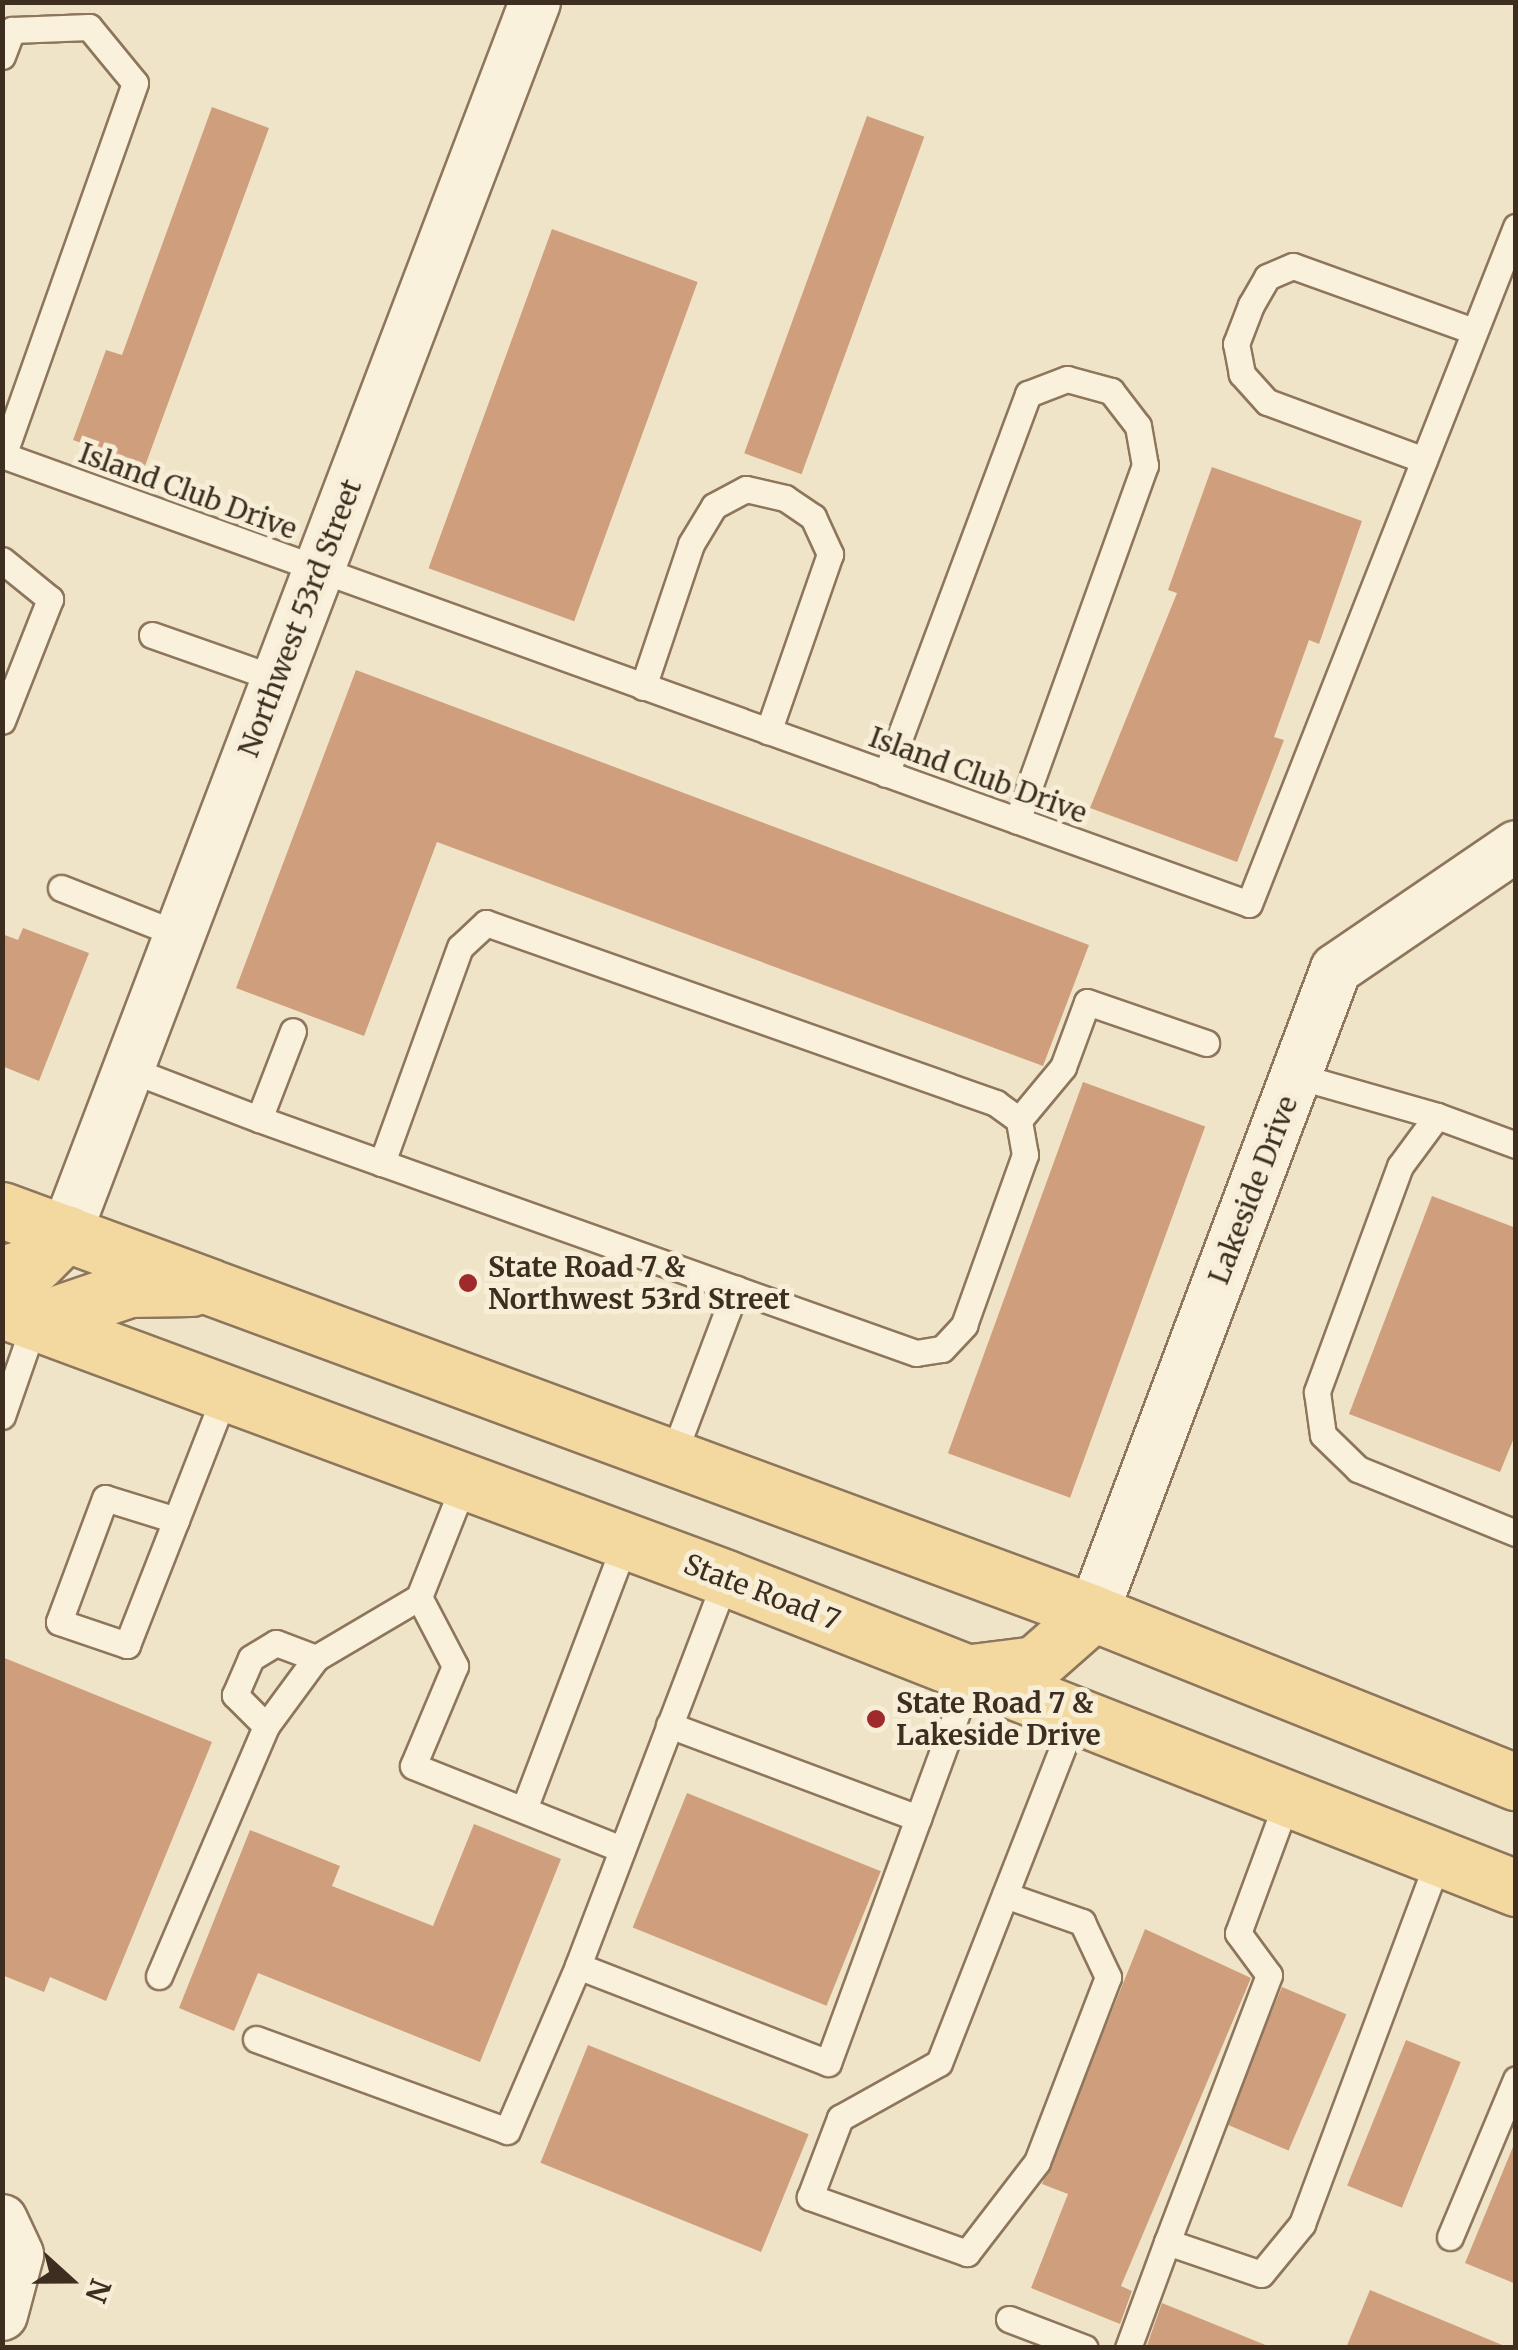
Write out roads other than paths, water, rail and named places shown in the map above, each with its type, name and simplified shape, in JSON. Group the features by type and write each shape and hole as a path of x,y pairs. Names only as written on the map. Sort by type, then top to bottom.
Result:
{"main road":[{"path":"2,1210 1092,1613 1516,1782"},
{"path":"2,1274 35,1264 66,1233"},
{"path":"18,1316 129,1289 219,1288"},
{"name":"State Road 7","path":"18,1316 726,1578 1516,1888"},
{"path":"972,1672 1035,1664 1092,1613"}],"street":[{"name":"Northwest 53rd Street","path":"66,1233 536,2"},
{"name":"Lakeside Drive","path":"1092,1613 1336,969 1516,846"},
{"path":"2,2315 9,2227"}],"lane":[{"path":"2,56 12,30 89,26 136,82 3,455"},
{"name":"Island Club Drive","path":"3,455 1249,904 1516,227"},
{"path":"1424,460 1267,402 1242,374 1236,344 1251,304 1267,277 1294,266 1474,331"},
{"path":"886,774 1028,394 1067,379 1111,391 1138,426 1145,465 1017,821"},
{"path":"642,687 691,544 714,506 746,489 785,498 814,518 830,554 768,732"},
{"path":"2,560 50,599 2,720"},
{"path":"152,635 276,679"},
{"path":"61,888 178,934"},
{"path":"126,1068 258,1119 916,1353 942,1349 964,1325 1025,1156 1019,1120 996,1103 486,923 460,947 382,1163"},
{"path":"1019,1120 1063,1067 1088,1002 1206,1043"},
{"path":"258,1119 293,1031"},
{"path":"1297,1076 1438,1116 1516,1145"},
{"path":"1438,1116 1400,1166 1317,1392 1324,1434 1358,1469 1515,1533"},
{"path":"672,1458 736,1289"},
{"path":"2,1416 18,1316"},
{"path":"176,1520 105,1498 59,1622 128,1645 226,1392"},
{"path":"159,1976 266,1726 316,1658 419,1597 465,1480"},
{"path":"524,1809 626,1541"},
{"path":"256,2039 507,2130 578,1966 726,1578"},
{"path":"419,1597 455,1666 413,1766 622,1849"},
{"path":"266,1726 236,1695 251,1658 276,1643 316,1658"},
{"path":"578,1966 828,2063 972,1672"},
{"path":"1005,1895 1082,1922 1108,1977 1037,2162 967,2253 810,2196 840,2118 939,2062 1076,1714"},
{"path":"669,1726 918,1818"},
{"path":"1128,2348 1269,1975 1238,1933 1288,1798"},
{"path":"1168,2242 1261,2274 1302,2224 1439,1858"},
{"path":"1450,2236 1516,2079"},
{"path":"1009,2319 1085,2348"}],"place":[{"name":"State Road 7 & Northwest 53rd Street","path":"468,1283"},
{"name":"State Road 7 & Lakeside Drive","path":"876,1719"}]}
